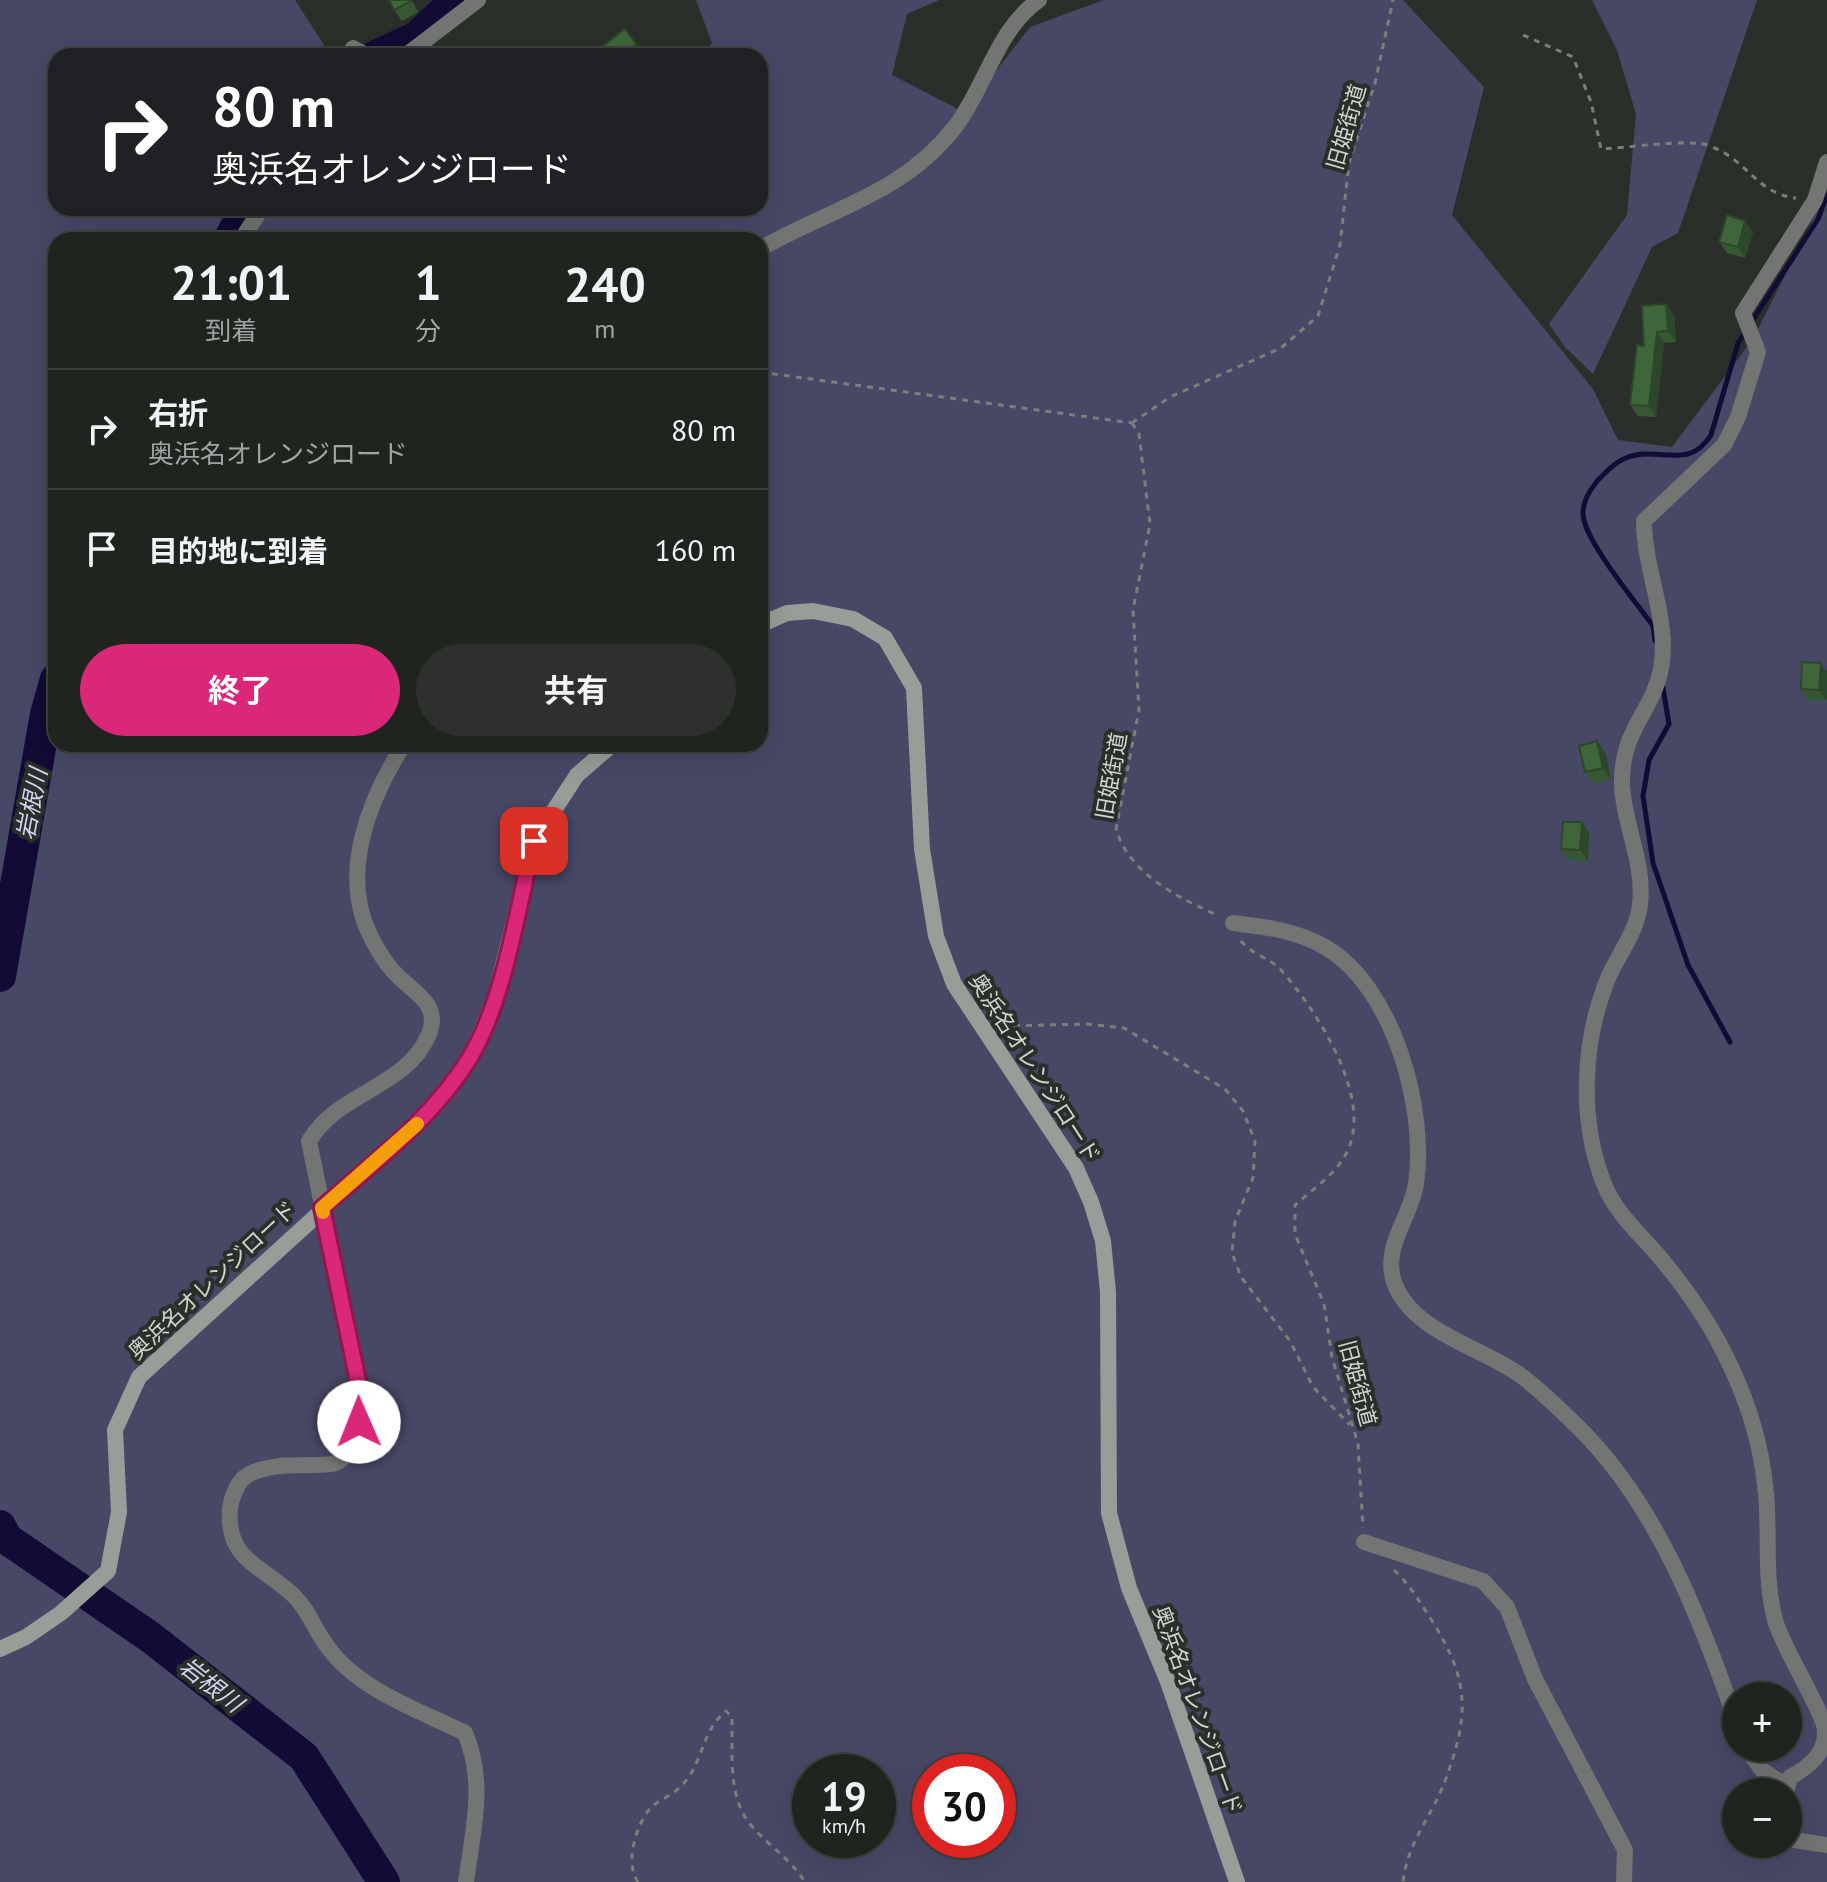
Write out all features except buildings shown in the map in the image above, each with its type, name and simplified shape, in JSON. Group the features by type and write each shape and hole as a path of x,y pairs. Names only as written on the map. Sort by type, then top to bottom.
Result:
{"street":[{"path":"415,48 478,0"},
{"path":"768,245 886,189 923,161 955,127 1007,35 1039,0"},
{"path":"1790,1778 1807,1769 1822,1748 1826,1728 1775,1621 1767,1583 1766,1485 1752,1423 1732,1369 1697,1303 1624,1220 1605,1188 1590,1142 1587,1091 1591,1032 1607,981 1638,918 1641,902 1638,860 1622,784 1626,744 1661,669 1663,638 1644,545 1644,521 1674,488 1724,445 1738,417 1758,352 1743,313 1815,200 1827,162"},
{"name":"奥浜名オレンジロード","path":"768,621 787,613 813,611 853,619 885,638 914,688 922,849 936,936 954,984 979,1026 1076,1168 1103,1241 1108,1292 1106,1416 1109,1513 1129,1588 1168,1682 1237,1882"},
{"path":"399,752 376,791 361,842 357,891 369,933 382,954 395,974 424,997 432,1013 430,1030 420,1051 404,1070 338,1107 320,1123 309,1141 359,1386 359,1422 350,1449 335,1463 263,1469 244,1477 231,1500 228,1527 234,1548 293,1595 307,1610 327,1647 355,1674 383,1693 465,1733 476,1759 479,1785 466,1882"},
{"name":"奥浜名オレンジロード","path":"0,1649 26,1637 61,1613 108,1571 119,1512 115,1430 139,1377 425,1117 470,1058 495,998 534,841 577,775 604,752"},
{"path":"1233,923 1282,929 1324,946 1343,960 1369,990 1398,1045 1416,1114 1420,1146 1415,1188 1394,1243 1391,1269 1394,1284 1415,1314 1523,1377 1583,1432 1624,1484 1653,1529 1722,1687"},
{"path":"1364,1542 1483,1581 1507,1607 1535,1679 1625,1850 1624,1882"},
{"path":"1756,1762 1772,1778"},
{"path":"1802,1841 1827,1845"}],"path":[{"name":"旧姫街道","path":"1364,1542 1361,1463 1332,1357 1324,1304 1294,1221 1295,1205 1338,1166 1349,1149 1354,1113 1334,1043 1279,967 1243,944 1233,923 1191,906 1133,862 1121,846 1116,829 1139,710 1133,610 1150,524 1139,434 1132,423 1170,397 1281,348 1318,316 1340,245 1349,163 1375,83 1393,0"},
{"path":"1523,35 1573,57 1591,102 1601,149 1705,144 1740,162 1774,196 1815,200"},
{"path":"768,373 1132,423"},
{"path":"979,1026 1087,1024 1124,1028 1225,1089 1243,1111 1255,1141 1253,1178 1235,1221 1232,1253 1241,1277 1290,1341 1313,1387 1353,1428"},
{"path":"1387,1564 1410,1586 1453,1656 1463,1687 1462,1715 1445,1781 1412,1843 1403,1882"},
{"path":"638,1882 631,1860 635,1839 649,1810 679,1791 693,1771 705,1737 726,1711 732,1717 738,1806 751,1825 791,1860 805,1882"}],"shaded area":[{"path":"0,0 295,0 326,48 48,48 48,216 768,216 768,48 708,48 712,43 696,0 939,0 907,14 892,75 964,112 1030,27 1104,0 1403,0 1484,87 1452,215 1593,389 1618,440 1672,447 1753,339 1827,192 1827,1882 0,1882"},
{"path":"1592,0 1757,0 1678,233 1652,247 1593,374 1565,347 1549,324 1627,215 1636,114 1617,50"}],"waterway":[{"name":"岩根川","path":"393,48 417,37 456,0"},
{"path":"1655,641 1653,626 1590,536 1584,522 1585,500 1601,477 1623,459 1640,454 1683,455 1704,444 1711,435 1738,343 1818,219 1827,195"},
{"name":"岩根川","path":"233,232 242,216"},
{"path":"1662,682 1669,724 1649,760 1643,796 1653,863 1688,965 1730,1042"},
{"name":"岩根川","path":"0,976 48,707"},
{"name":"岩根川","path":"0,1526 7,1539 150,1637 304,1757 384,1882"}],"slow traffic":[{"path":"323,1212 322,1208 417,1124"}],"route":[{"path":"359,1422 359,1386 322,1208 425,1117 470,1058 495,998 534,841"}]}
